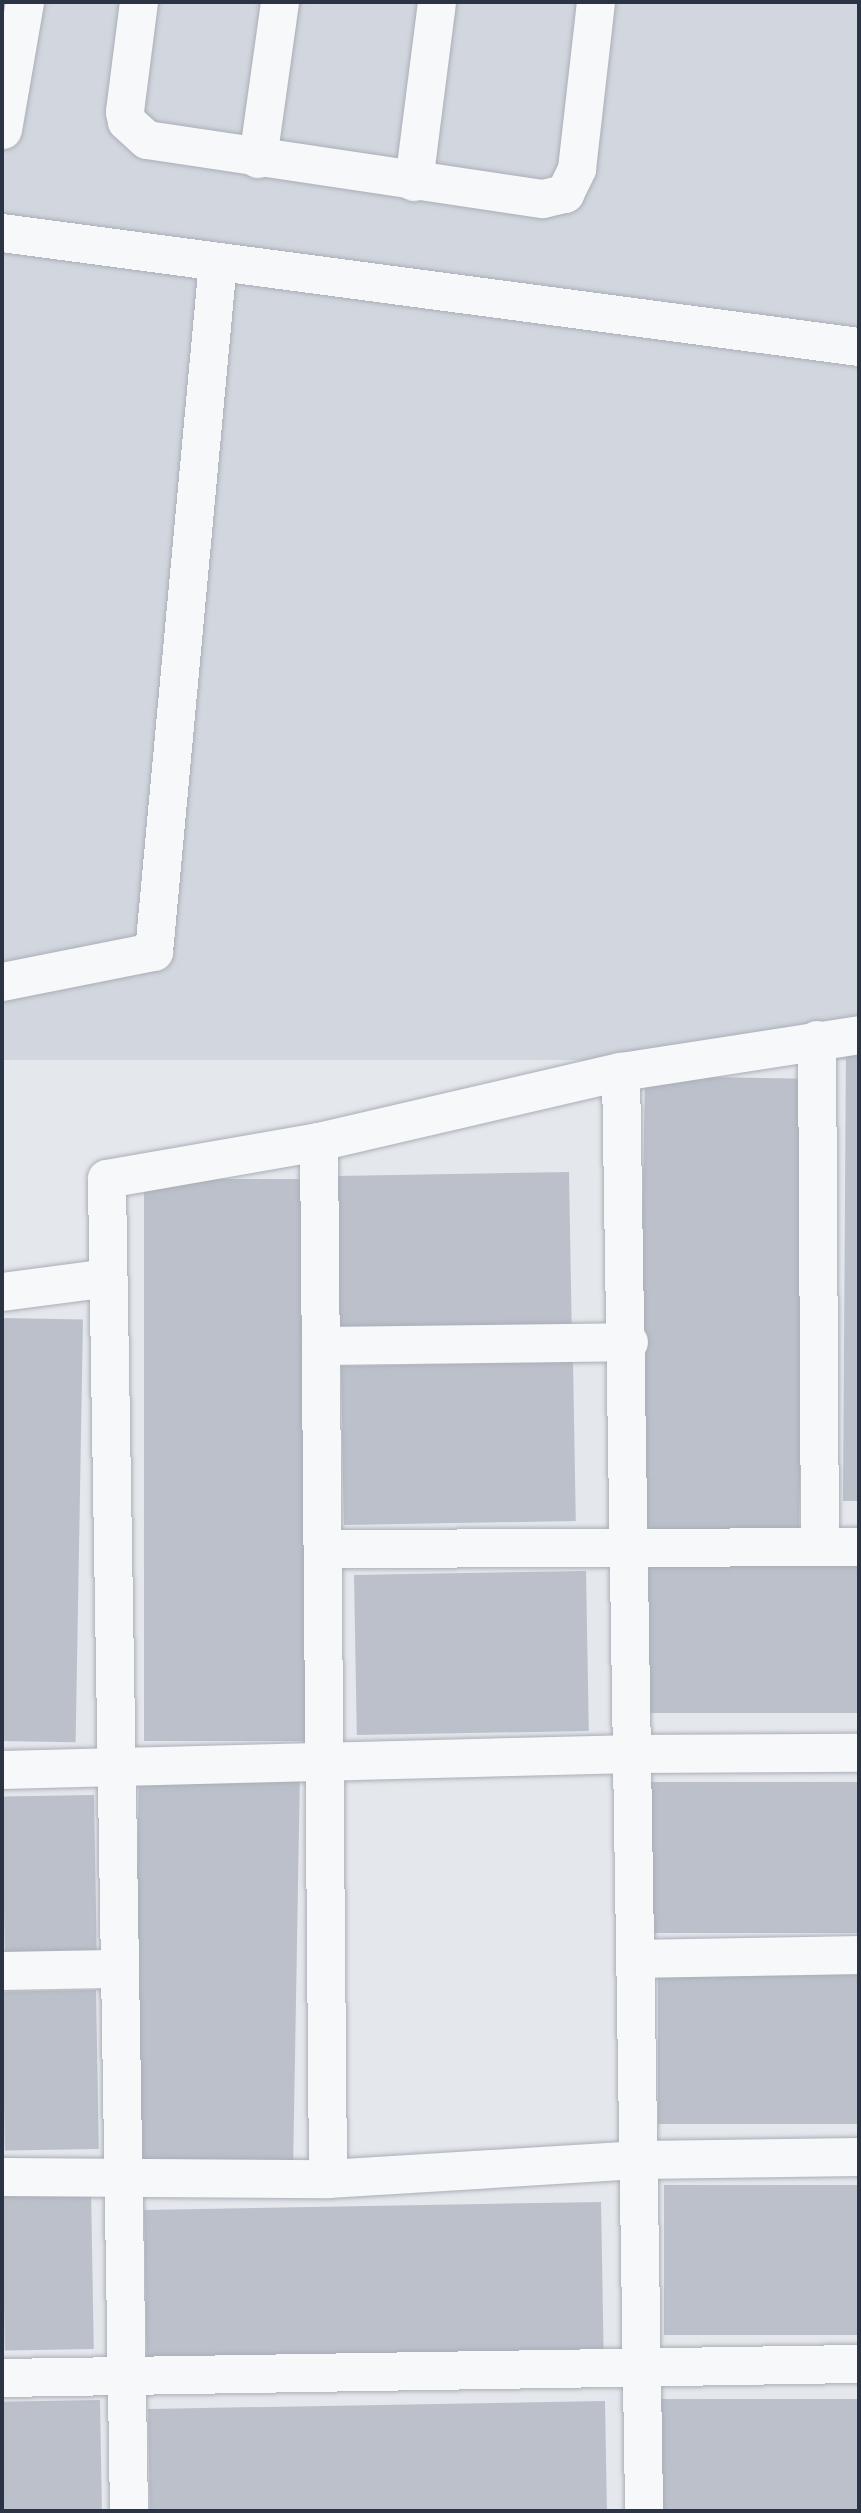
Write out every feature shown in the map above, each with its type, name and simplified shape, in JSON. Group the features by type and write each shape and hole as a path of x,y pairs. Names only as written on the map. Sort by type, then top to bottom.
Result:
{"street":[{"path":"4,130 25,2"},
{"path":"139,2 127,122 147,140 258,159 543,199 565,194 577,169 596,2"},
{"path":"258,159 280,2"},
{"path":"414,182 437,2"},
{"path":"2,233 859,347"},
{"path":"2,982 154,952 218,262"},
{"path":"129,2511 107,1179 318,1142 621,1072 859,1035"},
{"path":"817,1040 820,1547"},
{"path":"621,1072 632,1548 644,2511"},
{"path":"318,1142 328,2179"},
{"path":"2,1292 108,1278"},
{"path":"321,1346 628,1342"},
{"path":"323,1549 859,1547"},
{"path":"2,1770 116,1764 635,1754 859,1753"},
{"path":"637,1959 859,1955"},
{"path":"2,1971 120,1969"},
{"path":"2,2177 328,2179 640,2160 859,2157"},
{"path":"2,2378 859,2364"}],"shaded area":[{"path":"2,2 859,2 859,1060 2,1060"}],"building":[{"path":"846,1043 859,1043 859,1501 843,1501"},
{"path":"645,1076 807,1079 799,1536 637,1533"},
{"path":"569,1172 572,1332 340,1336 337,1176"},
{"path":"144,1179 305,1179 305,1741 144,1741"},
{"path":"2,1318 83,1319 76,1742 2,1741"},
{"path":"573,1362 576,1521 344,1525 341,1366"},
{"path":"645,1563 859,1563 859,1713 645,1713"},
{"path":"586,1571 589,1731 357,1735 354,1575"},
{"path":"139,1769 300,1772 293,2174 132,2171"},
{"path":"649,1782 859,1782 859,1933 649,1933"},
{"path":"94,1795 97,1955 5,1957 2,1797"},
{"path":"658,1973 859,1973 859,2124 658,2124"},
{"path":"96,1990 99,2149 5,2151 2,1992"},
{"path":"664,2185 859,2185 859,2335 664,2335"},
{"path":"91,2190 94,2349 5,2351 2,2192"},
{"path":"601,2202 604,2352 147,2360 144,2210"},
{"path":"660,2399 859,2399 859,2511 660,2511"},
{"path":"100,2400 102,2511 4,2511 2,2402"},
{"path":"605,2401 607,2511 150,2511 148,2409"}]}
